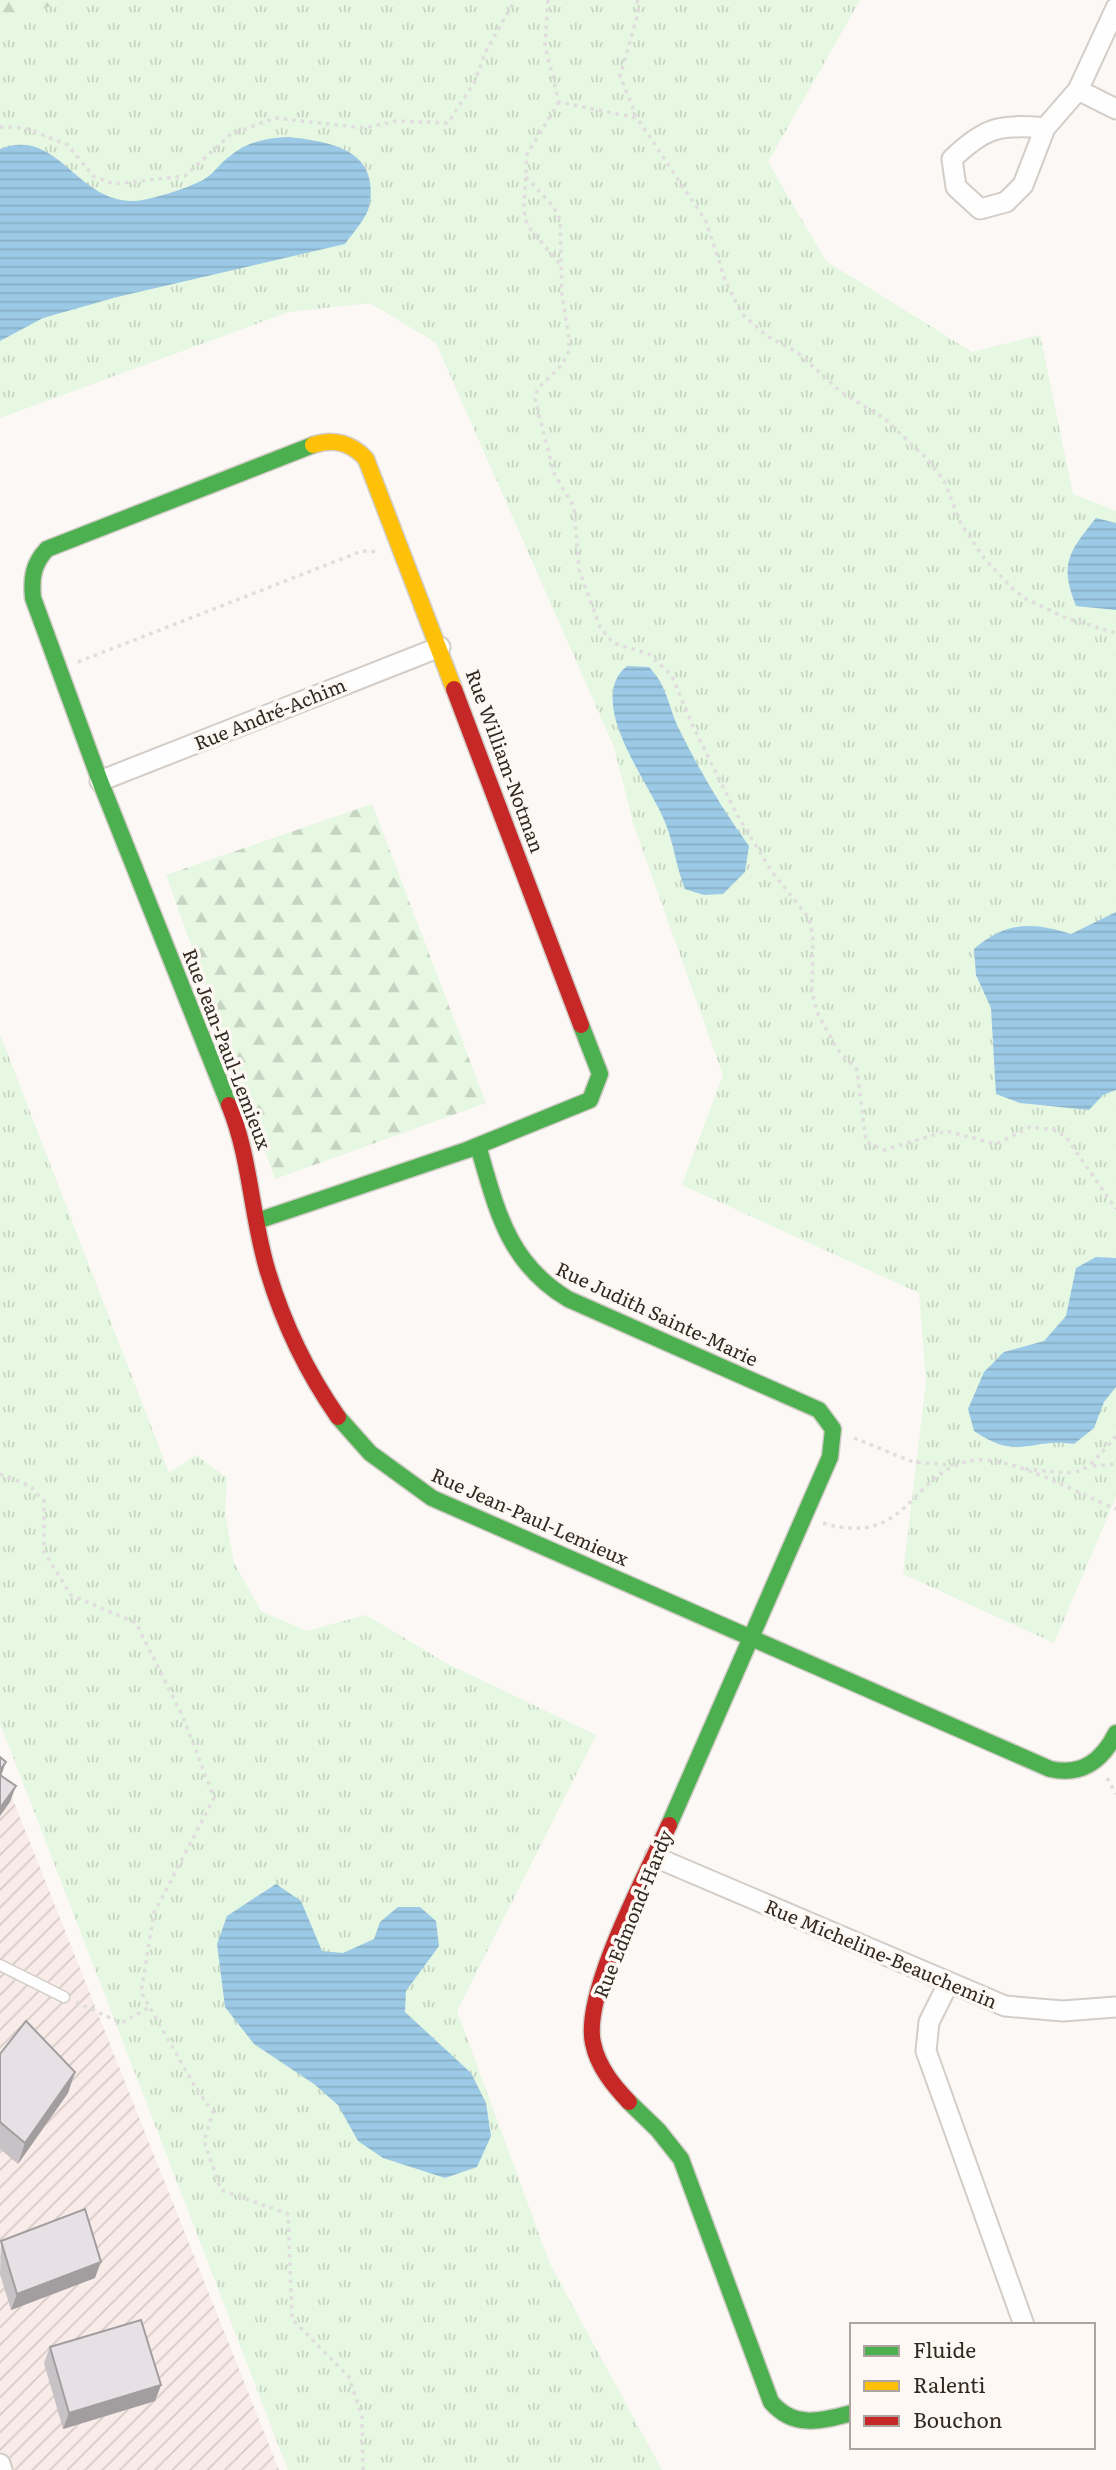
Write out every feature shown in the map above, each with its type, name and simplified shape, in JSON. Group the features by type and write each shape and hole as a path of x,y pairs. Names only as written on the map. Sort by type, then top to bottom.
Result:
{"street":[{"path":"1045,128 1009,124 974,138 952,159 956,187 980,209 1006,202 1023,186 1045,128 1078,90 1116,8"},
{"path":"1078,90 1116,109"},
{"name":"Rue William-Notman","path":"31,573 37,559 47,549 324,441 357,448 366,459 440,647 600,1074 590,1100 478,1146 257,1221"},
{"name":"Rue Jean-Paul-Lemieux","path":"31,573 33,598 100,782 237,1124 268,1272 314,1382 338,1421 372,1457 432,1498 1063,1773 1074,1773 1093,1765 1103,1757 1116,1733"},
{"name":"Rue André-Achim","path":"100,782 440,647"},
{"name":"Rue Judith Sainte-Marie","path":"478,1146 511,1244 534,1278 568,1300 819,1410 828,1419 833,1438"},
{"name":"Rue Edmond-Hardy","path":"833,1438 830,1457 598,1993 591,2027 597,2055 614,2088 629,2105 662,2132 681,2159 771,2402 778,2413 797,2423 850,2413"},
{"name":"Rue Micheline-Beauchemin","path":"655,1857 1005,2006 1063,2011 1116,2007"},
{"path":"948,1984 929,2022 926,2051 1023,2323"},
{"path":"0,2464 2,2470"}],"lane":[{"path":"0,1965 64,1997"}],"path":[{"path":"0,127 25,128 68,145 93,176 114,184 185,176 231,134 275,118 364,128 397,121 449,123 474,83 486,51 515,0"},
{"path":"548,0 545,46 559,102 532,143 525,160 525,219 560,264"},
{"path":"637,0 638,14 620,76 637,118 700,209 713,238 732,298 750,324 797,352 841,391 884,418 929,460 944,481 961,524 984,558 1011,587 1054,613 1116,633"},
{"path":"559,102 637,118"},
{"path":"526,177 544,194 559,219 560,264 569,351 562,365 538,388 535,399 554,473 574,508 576,551 584,589 600,627 613,643 649,654 672,676 736,813 772,872 808,917 813,935 812,992 817,1012 837,1049 857,1070 866,1142 884,1150 947,1131 996,1143 1030,1127 1055,1130 1066,1137 1116,1209"},
{"path":"59,670 362,551 379,552 399,542"},
{"path":"833,1438 846,1436 913,1461 956,1465 977,1460 1020,1469 1071,1473 1091,1466 1116,1464"},
{"path":"1091,1466 1116,1436"},
{"path":"804,1518 847,1530 867,1530 890,1519 956,1465"},
{"path":"1020,1469 1116,1509"},
{"path":"0,1474 30,1486 44,1501 44,1552 71,1595 136,1623 183,1717 214,1798 154,1913 141,1992 197,2090 213,2112 204,2141 221,2190 288,2214 292,2319 349,2377 362,2416 363,2470"},
{"path":"64,1997 121,2023 150,2007"}],"shaded area":[{"path":"0,1767 279,2470 0,2470"}],"green space":[{"path":"0,0 68,0 0,24"},
{"path":"68,0 860,0 768,162 826,261 972,352 1040,335 1073,494 1116,511 1116,1497 1054,1643 903,1574 926,1382 919,1293 682,1185 723,1075 634,826 614,747 436,343 370,303 289,312 0,418 0,24"},
{"path":"372,804 486,1103 275,1179 166,875"},
{"path":"0,1034 169,1473 196,1455 227,1478 225,1514 234,1563 261,1611 307,1631 366,1615 446,1663 596,1735 457,2011 550,2264 662,2470 288,2470 0,1723"}],"water":[{"path":"289,137 336,146 360,161 368,173 371,188 369,207 345,244 117,297 43,318 0,341 0,149 20,145 37,148 52,155 94,189 111,197 137,201 191,186 206,178 237,151 251,144 265,139"},
{"path":"1096,518 1116,523 1116,610 1076,606 1068,579 1073,549"},
{"path":"627,666 649,667 655,674 664,688 679,729 695,759 720,804 749,846 745,872 723,894 704,895 685,889 665,822 624,742 616,720 613,700 616,681"},
{"path":"1116,912 1116,1090 1103,1095 1089,1110 1020,1103 996,1094 991,1008 976,975 974,949 997,933 1020,926 1044,927 1071,934"},
{"path":"1096,1257 1116,1258 1116,1387 1104,1402 1094,1428 1074,1444 1046,1443 1014,1447 989,1440 974,1431 968,1409 984,1372 1004,1352 1044,1341 1066,1316 1076,1268"},
{"path":"276,1884 301,1901 322,1951 343,1953 374,1939 380,1922 398,1907 420,1907 436,1921 439,1946 406,1991 405,2012 471,2073 486,2103 491,2136 477,2167 445,2178 383,2158 358,2141 338,2105 314,2084 254,2044 225,2007 217,1944 227,1916"}],"building":[{"path":"0,1757 6,1762 0,1770"},
{"path":"0,1775 16,1786 0,1808"},
{"path":"26,2021 75,2072 25,2143 0,2122 0,2054"},
{"path":"85,2209 101,2262 17,2294 1,2241"},
{"path":"141,2320 161,2385 69,2413 50,2347"}],"traffic: fast":[{"path":"229,1105 100,781 33,598 32,584 36,566 47,549 313,445"},
{"path":"257,1221 467,1150 590,1100 600,1074 581,1025"},
{"path":"478,1146 491,1192 507,1233 531,1268 547,1284 568,1299 819,1410 833,1429 830,1457 669,1825"},
{"path":"338,1417 370,1453 432,1498 1050,1769 1072,1770 1090,1764 1104,1751 1116,1733"},
{"path":"629,2102 658,2130 681,2159 771,2402 789,2416 808,2421 850,2413"}],"traffic: slow":[{"path":"313,445 342,443 355,449 366,459 454,689"}],"traffic: jam":[{"path":"454,689 581,1025"},
{"path":"229,1105 242,1146 262,1251 274,1291 307,1365 338,1417"},
{"path":"629,2102 598,2060 593,2043 592,2022 606,1965 632,1902 669,1825"}]}
